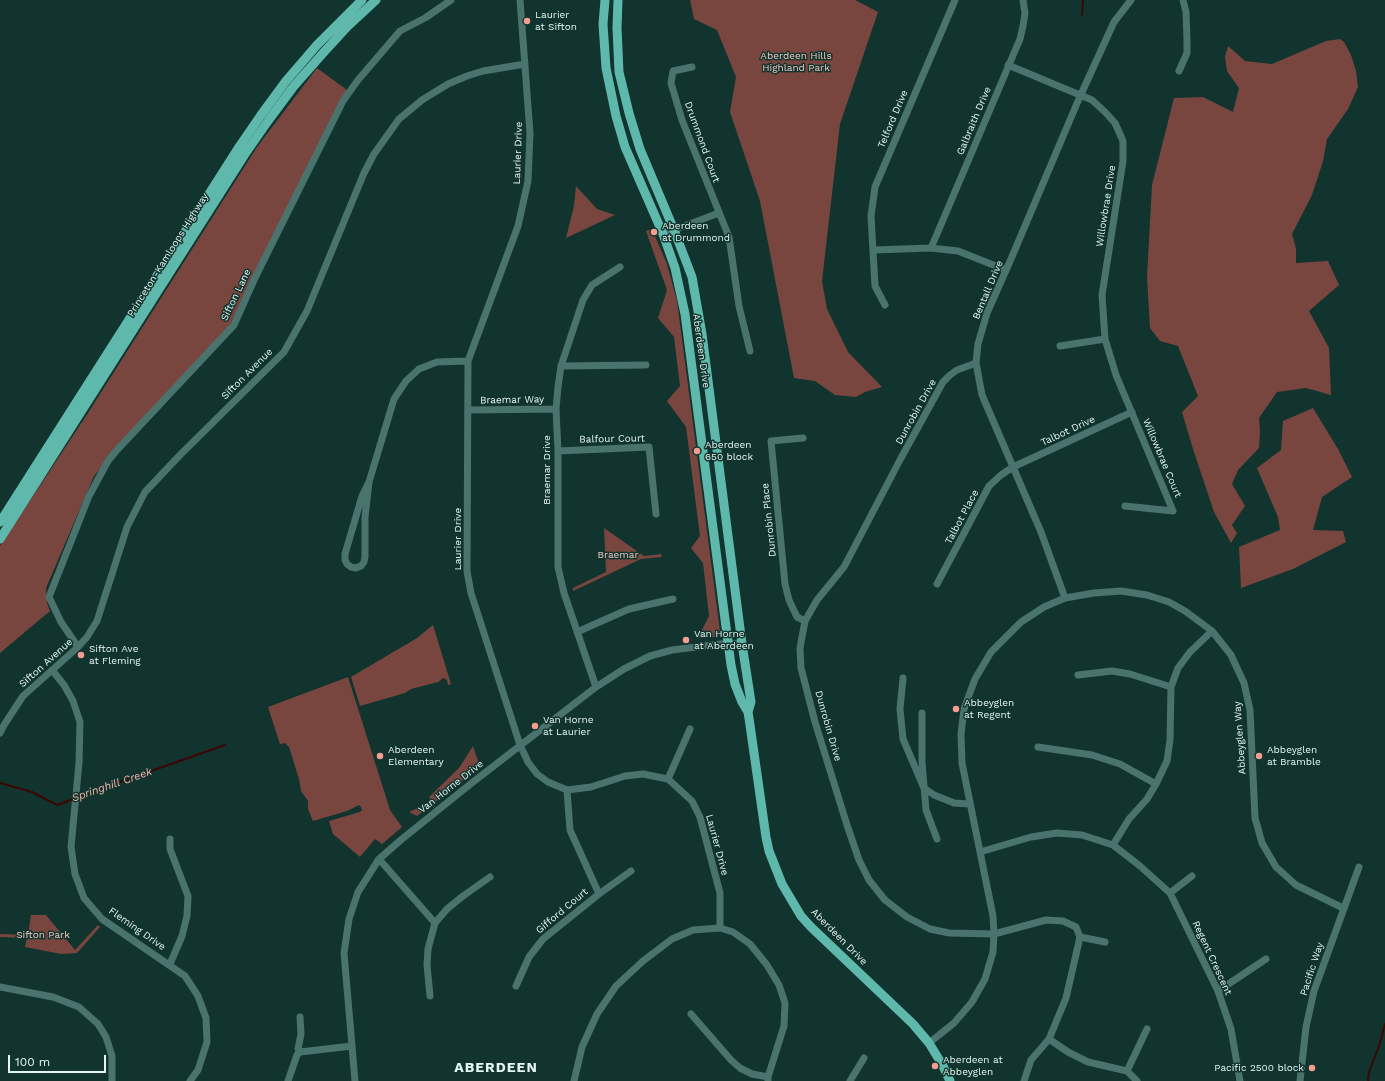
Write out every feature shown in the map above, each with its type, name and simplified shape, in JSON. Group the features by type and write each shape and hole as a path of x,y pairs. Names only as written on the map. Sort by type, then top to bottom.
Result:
{"main road":[{"name":"Princeton-Kamloops Highway","path":"0,522 234,154 261,115 286,81 317,45 362,0"},
{"name":"Princeton-Kamloops Highway","path":"0,539 264,126 294,86 324,52 347,27 376,0"},
{"name":"Aberdeen Drive","path":"605,0 603,24 606,68 616,116 625,147 663,234 675,268 685,314 735,684 742,702 748,712 766,837 774,864 782,884 791,900 811,927 913,1024 943,1066 950,1081"},
{"name":"Aberdeen Drive","path":"618,0 617,28 619,72 628,112 640,149 692,277 702,334 742,644 751,702 748,712"}],"street":[{"name":"Sifton Lane","path":"78,647 61,622 49,597 89,496 108,461 234,325 254,280 343,101 358,80 400,31 425,18 451,0"},
{"name":"Laurier Drive","path":"520,0 530,133 528,181 518,226 468,361 467,571 469,586 520,745 528,762 537,774 548,782 567,790 591,787 625,776 644,774 668,778 692,801 700,817 720,893 720,928"},
{"name":"Telford Drive","path":"885,305 876,286 871,216 875,187 955,0"},
{"name":"Galbraith Drive","path":"931,248 1020,39 1025,13 1023,0"},
{"name":"Bentall Drive","path":"1065,598 1041,532 982,395 976,363 978,344 987,313 1081,95 1114,22 1131,0"},
{"path":"1179,71 1187,53 1188,40 1186,12 1183,0"},
{"name":"Sifton Avenue","path":"0,733 4,724 23,696 87,638 97,621 127,527 145,492 179,456 284,352 307,311 364,173 385,136 404,114 422,100 448,84 483,71 525,64"},
{"name":"Willowbrae Drive","path":"1008,65 1092,100 1115,124 1123,140 1124,160 1102,295 1105,339 1116,375 1132,412"},
{"name":"Drummond Court","path":"692,67 673,71 671,83 682,120 729,237 739,306 750,351"},
{"path":"663,234 719,213"},
{"path":"874,250 931,248 958,250 1006,270"},
{"name":"Braemar Drive","path":"596,688 564,593 558,567 558,451 556,409 561,366 583,300 592,285 620,267"},
{"path":"1060,346 1105,339"},
{"path":"369,482 365,517 364,562 361,566 356,568 347,564 345,554 362,496 369,482 394,399 406,381 419,369 437,362 468,361"},
{"name":"Dunrobin Drive","path":"976,363 957,370 943,382 844,567 817,600 805,621 800,648 802,668 815,722 859,860 869,880 885,900 907,917 930,929 949,932 994,934 1046,920 1063,921 1076,926 1080,937"},
{"path":"561,366 646,365"},
{"name":"Braemar Way","path":"468,410 556,409"},
{"name":"Talbot Drive","path":"1013,467 1132,412"},
{"name":"Willowbrae Court","path":"1125,506 1173,511 1132,412"},
{"name":"Dunrobin Place","path":"803,438 771,441 785,584 789,600 796,617 805,621"},
{"name":"Balfour Court","path":"558,451 649,447 656,514"},
{"name":"Talbot Place","path":"937,584 990,486 1001,474 1013,467"},
{"name":"Abbeyglen Way","path":"928,1044 954,1022 972,1002 985,979 993,952 993,916 962,763 961,734 964,709 975,679 991,652 1021,622 1044,607 1065,598 1094,593 1121,592 1147,595 1169,602 1185,611 1212,631 1231,655 1244,683 1250,710 1254,818 1262,843 1276,867 1296,885 1343,908"},
{"path":"578,632 629,609 673,599"},
{"path":"1114,846 1129,819 1147,799 1167,761 1170,740 1171,686 1178,668 1190,652 1212,631"},
{"name":"Van Horne Drive","path":"355,1081 344,953 348,919 358,892 379,859 407,834 520,745 624,668 650,656 672,650 729,643 742,644"},
{"name":"Fleming Drive","path":"52,670 64,685 73,701 80,722 79,762 71,847 75,874 84,898 102,919 170,964 185,976 198,996 206,1018 207,1042 198,1070 190,1081"},
{"path":"1078,675 1112,671 1130,674 1171,686"},
{"path":"903,678 900,708 903,739 924,788 934,795 954,803 970,804"},
{"path":"922,713 922,762 926,810 937,839"},
{"path":"668,778 690,729"},
{"path":"1038,748 1092,755 1120,764 1156,784"},
{"name":"Gifford Court","path":"567,790 570,830 599,894"},
{"name":"Regent Crescent","path":"980,852 1031,837 1057,833 1082,835 1114,846 1140,866 1170,893 1218,991 1231,1029 1240,1081"},
{"path":"170,839 170,849 188,896 188,916 182,936 170,964"},
{"path":"379,859 435,923"},
{"name":"Pacific Way","path":"1300,1081 1306,1027 1314,992 1359,867"},
{"name":"Gifford Court","path":"516,986 529,957 543,939 599,894 631,871"},
{"path":"430,996 427,965 428,949 435,923 447,909 490,876"},
{"path":"1170,893 1192,876"},
{"path":"574,1081 582,1046 597,1014 616,986 643,961 672,939 693,930 720,928 733,932 750,944 767,965 780,985 785,1003 784,1026 768,1079 740,1068 731,1060 691,1014"},
{"path":"1024,1081 1032,1060 1049,1039 1066,998 1080,937 1105,942"},
{"path":"1218,991 1266,959"},
{"path":"0,987 53,997 78,1007 98,1024 106,1037 112,1056 112,1081"},
{"path":"300,1017 301,1034 298,1049 300,1052"},
{"path":"1127,1071 1147,1029"},
{"path":"1049,1039 1068,1052 1088,1062 1127,1071 1138,1081"},
{"path":"288,1081 297,1055 300,1052 352,1046"},
{"path":"850,1081 864,1058"}],"green space":[{"name":"Aberdeen Hills Highland Park","path":"690,0 855,0 878,12 840,124 822,281 827,309 848,352 882,387 865,392 856,397 835,395 815,381 794,378 760,201 730,112 736,77 717,30 694,19"},
{"path":"1340,39 1344,42 1351,55 1356,71 1358,87 1348,109 1327,139 1323,161 1312,195 1292,234 1296,249 1296,263 1328,261 1339,285 1309,311 1329,348 1331,395 1306,388 1277,392 1259,418 1259,448 1238,470 1232,484 1245,506 1232,525 1237,533 1231,543 1214,512 1182,412 1198,396 1178,346 1160,341 1150,328 1147,277 1152,185 1174,98 1203,97 1233,112 1239,88 1227,71 1225,57 1228,46 1245,61 1272,64 1326,41"},
{"path":"317,68 347,90 230,325 163,397 94,476 46,588 47,603 50,611 0,653 0,546 86,416 257,147"},
{"path":"576,186 597,209 615,215 566,238 574,206"},
{"path":"652,229 667,264 677,301 720,631 716,637 698,638 709,616 703,563 691,548 700,536 686,427 667,401 680,386 674,337 658,318 667,290 646,231"},
{"path":"1313,408 1338,449 1352,477 1322,497 1313,530 1343,531 1346,542 1293,569 1241,588 1239,547 1280,530 1278,517 1257,468 1281,450 1283,421"},
{"name":"Braemar","path":"604,528 644,556 661,554 662,557 641,559 573,591 573,588 606,572"},
{"path":"433,625 451,684 448,685 447,680 443,678 438,682 411,689 405,693 360,706 351,677 417,638"},
{"path":"348,677 390,810 402,827 382,844 375,839 360,857 333,834 329,821 360,812 362,810 361,807 359,805 347,811 313,821 308,809 308,801 301,791 299,779 289,747 285,743 280,744 268,707"},
{"path":"473,746 480,767 417,816 409,812 431,802 429,797 459,768"},
{"name":"Sifton Park","path":"31,915 46,915 75,950 98,925 100,927 77,953 61,954 25,947 27,938 0,937 0,934 28,935"}],"waterway":[{"path":"1082,15 1083,0"},
{"name":"Springhill Creek","path":"77,797 225,745"},
{"name":"Springhill Creek","path":"0,783 32,792 57,805 73,799"},
{"path":"1368,1081 1369,1072 1379,1046 1385,1024"}],"place":[{"name":"Laurier at Sifton","path":"527,21"},
{"name":"Aberdeen at Drummond","path":"654,232"},
{"name":"Aberdeen 650 block","path":"697,451"},
{"name":"Van Horne at Aberdeen","path":"686,640"},
{"name":"Sifton Ave at Fleming","path":"81,655"},
{"name":"Abbeyglen at Regent","path":"956,709"},
{"name":"Van Horne at Laurier","path":"535,726"},
{"name":"Aberdeen Elementary","path":"380,756"},
{"name":"Abbeyglen at Bramble","path":"1259,756"},
{"name":"Aberdeen at Abbeyglen","path":"935,1066"},
{"name":"Pacific 2500 block","path":"1312,1068"}],"district":[{"name":"ABERDEEN","path":"496,1068"}]}
